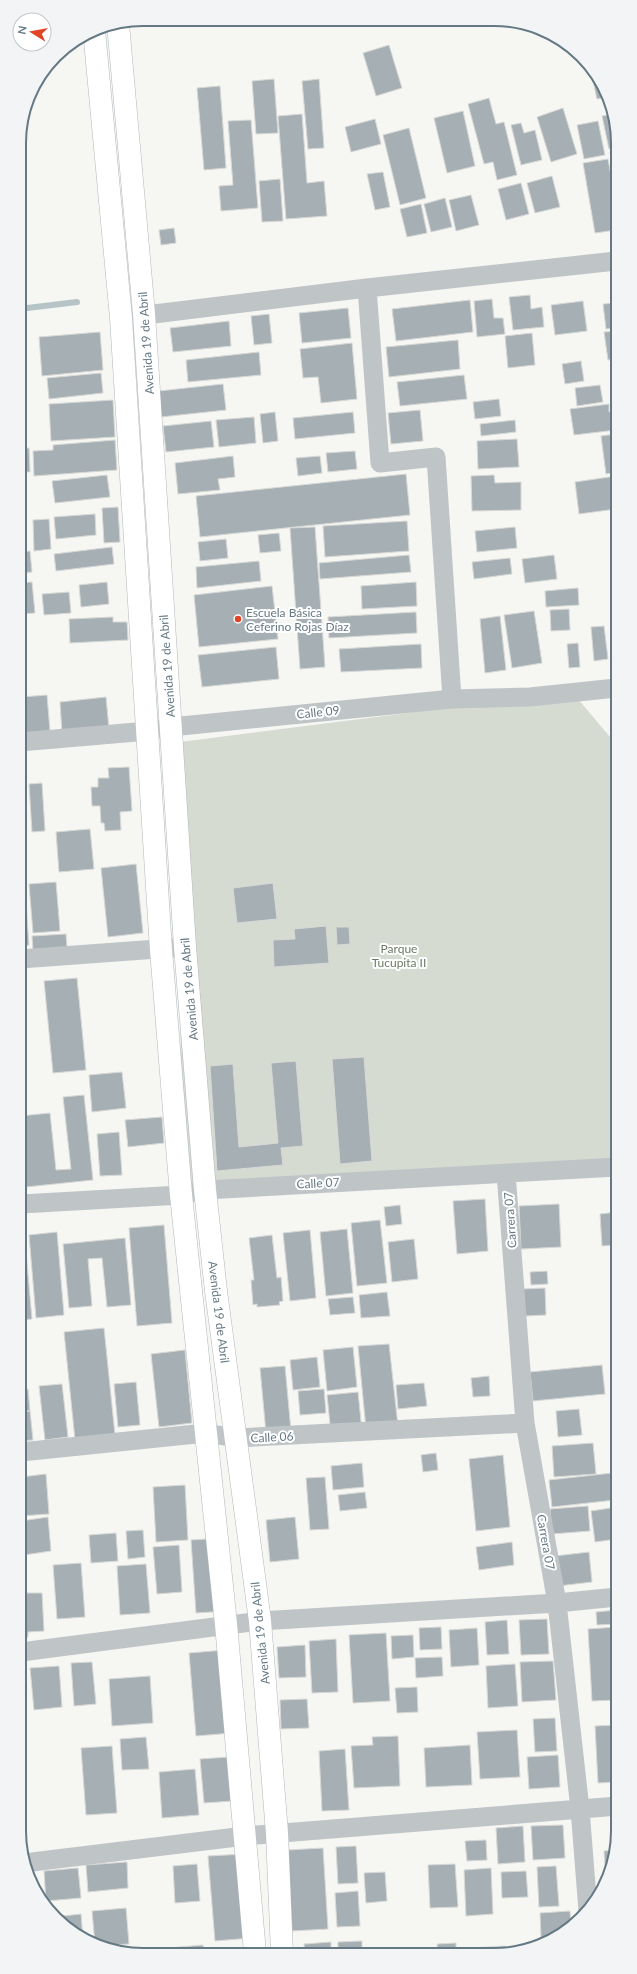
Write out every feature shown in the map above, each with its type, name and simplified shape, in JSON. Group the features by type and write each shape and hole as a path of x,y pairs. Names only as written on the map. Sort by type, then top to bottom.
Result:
{"street":[{"name":"Avenida 19 de Abril","path":"118,29 144,314 185,947 205,1190 216,1291 260,1621 277,1833 282,1948"},
{"name":"Avenida 19 de Abril","path":"95,37 121,318 161,950 181,1195 226,1624 255,1948"},
{"path":"121,318 144,314 611,261"},
{"path":"367,288 380,463 436,457 452,699"},
{"name":"Calle 09","path":"26,741 148,731 170,726 452,699 530,697 611,689"},
{"path":"26,959 161,950 185,947"},
{"name":"Calle 07","path":"26,1204 181,1195 205,1190 611,1167"},
{"name":"Carrera 07","path":"506,1172 525,1423 557,1603 580,1809 587,1901"},
{"name":"Calle 06","path":"26,1451 206,1433 236,1438 525,1423"},
{"path":"26,1651 226,1624 611,1599"},
{"path":"30,1862 245,1836 611,1807"}],"green space":[{"name":"Parque Tucupita II","path":"572,692 611,738 611,1167 181,1195 180,742"}],"building":[{"path":"389,45 402,88 376,96 363,53"},
{"path":"274,79 278,133 256,134 252,81"},
{"path":"319,79 324,148 308,149 302,81"},
{"path":"593,81 602,98 597,99"},
{"path":"220,86 226,168 204,170 197,88"},
{"path":"489,98 496,124 504,122 517,175 497,180 493,162 484,164 468,104"},
{"path":"563,108 577,154 551,162 537,117"},
{"path":"463,111 475,166 447,173 434,118"},
{"path":"302,114 307,183 324,181 327,216 286,219 278,116"},
{"path":"608,115 609,120 611,148 609,149 602,116"},
{"path":"375,119 381,144 351,152 345,127"},
{"path":"251,120 258,208 221,211 219,186 233,185 228,121"},
{"path":"598,121 605,155 584,159 577,125"},
{"path":"521,123 524,133 535,130 542,160 521,165 511,125"},
{"path":"409,128 426,198 400,205 383,135"},
{"path":"608,159 611,176 611,231 595,233 583,163"},
{"path":"383,172 390,207 375,210 367,174"},
{"path":"552,176 560,207 535,213 527,183"},
{"path":"280,179 283,221 262,222 259,181"},
{"path":"521,183 529,214 506,220 498,189"},
{"path":"471,195 479,225 456,231 449,200"},
{"path":"445,198 452,227 431,232 424,204"},
{"path":"421,204 427,233 407,237 400,209"},
{"path":"174,228 176,243 161,245 159,230"},
{"path":"530,295 531,309 542,307 544,327 513,330 509,297"},
{"path":"492,299 494,318 503,318 505,334 477,337 474,301"},
{"path":"470,300 473,332 396,341 392,309"},
{"path":"583,301 587,331 555,335 551,305"},
{"path":"611,303 611,328 606,329 603,304"},
{"path":"348,308 351,338 302,343 299,313"},
{"path":"269,314 272,343 254,345 251,316"},
{"path":"229,321 231,346 173,352 170,328"},
{"path":"611,331 611,360 608,360 604,332"},
{"path":"100,332 103,370 42,376 39,337"},
{"path":"532,333 535,365 508,368 505,336"},
{"path":"458,340 460,369 389,377 386,347"},
{"path":"352,343 357,399 321,403 318,377 303,378 300,349"},
{"path":"259,352 261,375 188,382 186,360"},
{"path":"581,361 584,381 565,384 562,364"},
{"path":"101,373 103,393 49,399 47,378"},
{"path":"464,375 467,399 400,406 397,382"},
{"path":"223,384 226,410 161,417 159,391"},
{"path":"600,385 603,402 577,406 575,388"},
{"path":"499,399 501,416 475,419 473,402"},
{"path":"113,400 115,437 51,441 49,404"},
{"path":"609,404 609,412 611,412 611,431 574,435 570,409"},
{"path":"420,410 423,441 391,444 388,413"},
{"path":"275,412 278,441 263,443 260,414"},
{"path":"353,412 355,433 295,439 293,418"},
{"path":"254,417 256,443 219,447 216,420"},
{"path":"515,420 516,432 481,436 480,424"},
{"path":"211,421 214,447 166,452 163,426"},
{"path":"611,435 611,473 606,474 601,436"},
{"path":"517,439 519,467 478,469 477,441"},
{"path":"115,440 117,470 34,476 33,451 53,450 53,445"},
{"path":"26,448 29,448 30,472 26,472"},
{"path":"355,451 357,469 328,472 326,453"},
{"path":"233,456 235,477 218,479 220,490 178,494 175,463"},
{"path":"320,456 322,473 298,476 296,458"},
{"path":"406,474 410,515 200,537 196,496"},
{"path":"107,475 110,497 55,503 52,481"},
{"path":"494,475 495,483 521,482 521,510 472,511 471,476"},
{"path":"611,477 611,510 579,514 575,482"},
{"path":"118,507 120,542 104,543 102,508"},
{"path":"95,514 96,535 56,539 54,517"},
{"path":"49,519 51,549 34,551 33,520"},
{"path":"407,521 409,551 325,557 323,526"},
{"path":"315,527 325,667 300,669 290,528"},
{"path":"515,527 517,548 477,552 475,531"},
{"path":"279,533 281,551 260,553 258,535"},
{"path":"226,539 228,558 200,561 198,542"},
{"path":"112,547 114,564 56,571 54,554"},
{"path":"26,551 30,551 32,572 26,572"},
{"path":"409,555 411,572 320,579 319,563"},
{"path":"554,555 557,579 525,583 522,559"},
{"path":"510,558 512,574 474,579 472,562"},
{"path":"259,561 261,581 197,588 196,567"},
{"path":"26,582 32,582 35,613 26,614"},
{"path":"107,582 109,604 81,607 79,585"},
{"path":"416,582 417,606 362,609 361,586"},
{"path":"272,586 278,639 199,647 194,595"},
{"path":"578,588 579,605 546,607 545,591"},
{"path":"69,592 71,613 44,615 42,594"},
{"path":"569,609 570,630 551,631 550,610"},
{"path":"534,611 542,663 512,668 504,615"},
{"path":"416,612 417,633 329,638 328,617"},
{"path":"500,616 506,670 485,673 480,619"},
{"path":"113,617 113,622 127,622 128,640 70,643 69,619"},
{"path":"604,626 608,659 594,661 591,627"},
{"path":"578,643 580,667 569,668 567,644"},
{"path":"421,644 422,668 341,672 339,649"},
{"path":"276,647 279,679 202,687 198,655"},
{"path":"47,695 50,731 26,733 26,697"},
{"path":"106,697 109,729 62,733 60,702"},
{"path":"129,767 132,811 120,812 121,830 105,831 104,823 101,823 100,806 92,806 91,787 98,787 98,778 109,778 108,768"},
{"path":"42,783 45,831 32,832 29,784"},
{"path":"90,829 94,869 59,872 56,832"},
{"path":"136,864 143,933 108,937 101,868"},
{"path":"56,882 60,931 33,933 29,884"},
{"path":"273,883 277,919 237,923 233,888"},
{"path":"26,904 29,945 26,945"},
{"path":"326,926 329,963 274,967 273,940 295,939 294,929"},
{"path":"336,927 349,927 350,944 337,945"},
{"path":"66,934 68,961 34,963 32,936"},
{"path":"77,978 86,1070 53,1073 44,981"},
{"path":"364,1057 372,1161 340,1164 332,1059"},
{"path":"296,1061 303,1146 281,1148 283,1165 217,1171 210,1066 233,1064 239,1147 278,1143 271,1063"},
{"path":"122,1072 126,1108 92,1112 89,1075"},
{"path":"84,1095 93,1180 26,1187 26,1115 50,1113 56,1170 71,1169 63,1097"},
{"path":"162,1117 164,1143 128,1147 125,1120"},
{"path":"119,1132 122,1175 100,1176 97,1134"},
{"path":"485,1199 488,1251 457,1254 453,1201"},
{"path":"559,1204 561,1247 521,1249 519,1206"},
{"path":"400,1205 402,1224 386,1226 384,1207"},
{"path":"611,1213 611,1245 602,1246 600,1214"},
{"path":"380,1220 387,1283 357,1286 351,1223"},
{"path":"164,1225 172,1323 137,1326 129,1228"},
{"path":"347,1229 353,1293 326,1296 320,1232"},
{"path":"310,1230 316,1298 290,1301 283,1233"},
{"path":"57,1232 64,1315 36,1318 29,1235"},
{"path":"272,1235 277,1278 281,1277 283,1301 279,1302 280,1305 257,1307 257,1304 253,1305 251,1280 254,1280 249,1238"},
{"path":"125,1238 131,1305 107,1307 102,1258 88,1259 92,1306 69,1308 63,1244"},
{"path":"414,1239 418,1279 392,1282 388,1242"},
{"path":"26,1252 32,1319 26,1320"},
{"path":"547,1271 548,1284 531,1285 530,1272"},
{"path":"545,1288 546,1315 525,1316 523,1289"},
{"path":"387,1292 390,1316 361,1318 359,1295"},
{"path":"353,1297 355,1313 330,1315 328,1299"},
{"path":"104,1328 115,1435 75,1440 64,1332"},
{"path":"389,1344 398,1426 366,1429 358,1346"},
{"path":"353,1347 357,1387 327,1391 323,1350"},
{"path":"185,1350 192,1423 159,1427 151,1354"},
{"path":"317,1357 320,1387 293,1390 290,1360"},
{"path":"602,1365 605,1394 533,1401 530,1372"},
{"path":"285,1366 291,1431 266,1433 260,1368"},
{"path":"489,1376 490,1396 473,1397 471,1378"},
{"path":"136,1382 140,1425 118,1427 114,1384"},
{"path":"424,1383 427,1406 398,1409 396,1385"},
{"path":"62,1384 68,1437 45,1440 39,1386"},
{"path":"26,1389 28,1389 30,1411 26,1411"},
{"path":"324,1389 326,1413 300,1415 298,1391"},
{"path":"358,1392 362,1431 331,1434 327,1395"},
{"path":"579,1409 582,1435 558,1437 556,1411"},
{"path":"26,1411 30,1411 33,1440 26,1441"},
{"path":"593,1443 596,1474 554,1477 552,1446"},
{"path":"436,1453 438,1470 423,1472 421,1455"},
{"path":"503,1455 510,1527 476,1531 469,1459"},
{"path":"362,1463 364,1487 333,1490 331,1466"},
{"path":"611,1473 611,1500 552,1507 549,1480"},
{"path":"46,1474 49,1514 26,1516 26,1476"},
{"path":"325,1477 329,1529 310,1530 306,1478"},
{"path":"185,1485 188,1540 156,1542 153,1487"},
{"path":"365,1492 367,1508 340,1511 338,1495"},
{"path":"588,1506 590,1531 552,1534 550,1509"},
{"path":"611,1508 611,1540 595,1542 591,1511"},
{"path":"48,1517 51,1551 26,1555 26,1520"},
{"path":"295,1517 299,1559 270,1562 266,1520"},
{"path":"143,1530 145,1557 128,1559 126,1531"},
{"path":"116,1533 118,1561 91,1563 89,1535"},
{"path":"222,1538 228,1611 196,1613 191,1540"},
{"path":"512,1542 514,1565 479,1570 476,1547"},
{"path":"179,1545 182,1592 157,1594 153,1547"},
{"path":"589,1552 592,1582 558,1586 555,1556"},
{"path":"81,1563 85,1617 57,1619 53,1565"},
{"path":"146,1564 150,1613 120,1615 117,1566"},
{"path":"26,1593 42,1593 44,1631 28,1632 28,1637 26,1637"},
{"path":"611,1611 611,1624 597,1625 596,1612"},
{"path":"547,1619 549,1654 521,1655 519,1620"},
{"path":"507,1620 509,1654 487,1655 485,1622"},
{"path":"441,1627 442,1649 420,1650 419,1628"},
{"path":"611,1627 611,1700 592,1701 588,1629"},
{"path":"477,1628 479,1665 451,1667 449,1630"},
{"path":"386,1633 390,1701 353,1703 349,1635"},
{"path":"413,1635 414,1657 392,1659 391,1636"},
{"path":"336,1639 338,1692 312,1693 309,1641"},
{"path":"305,1645 306,1677 279,1678 277,1647"},
{"path":"225,1650 232,1733 196,1736 189,1653"},
{"path":"442,1657 443,1676 416,1678 415,1658"},
{"path":"553,1661 556,1700 522,1702 520,1662"},
{"path":"92,1662 96,1704 74,1706 71,1663"},
{"path":"515,1664 518,1706 488,1708 486,1666"},
{"path":"59,1666 62,1707 34,1710 30,1668"},
{"path":"150,1676 153,1723 112,1726 109,1679"},
{"path":"417,1687 418,1712 397,1713 395,1688"},
{"path":"307,1699 309,1728 281,1729 280,1700"},
{"path":"555,1718 557,1751 535,1752 533,1719"},
{"path":"611,1725 611,1782 598,1783 595,1726"},
{"path":"517,1730 520,1777 480,1779 477,1732"},
{"path":"398,1736 400,1786 354,1788 351,1746 373,1745 372,1737"},
{"path":"146,1737 149,1769 122,1770 120,1739"},
{"path":"470,1745 472,1785 426,1787 424,1748"},
{"path":"112,1746 117,1813 86,1815 81,1748"},
{"path":"345,1749 349,1810 322,1811 319,1751"},
{"path":"558,1755 560,1787 529,1789 527,1757"},
{"path":"229,1757 233,1801 204,1803 200,1759"},
{"path":"195,1769 199,1815 162,1818 159,1772"},
{"path":"563,1825 565,1858 533,1860 531,1826"},
{"path":"523,1826 525,1862 498,1864 496,1828"},
{"path":"486,1840 487,1860 467,1861 465,1841"},
{"path":"356,1846 358,1883 338,1884 336,1847"},
{"path":"323,1848 328,1929 292,1931 287,1850"},
{"path":"604,1851 609,1851 605,1867"},
{"path":"245,1854 251,1938 215,1941 208,1856"},
{"path":"127,1862 128,1888 88,1892 86,1865"},
{"path":"197,1864 200,1901 175,1903 173,1866"},
{"path":"455,1864 458,1907 430,1908 428,1865"},
{"path":"556,1866 559,1906 539,1907 537,1867"},
{"path":"78,1868 81,1898 49,1901 46,1895 44,1871"},
{"path":"491,1868 493,1914 466,1916 464,1870"},
{"path":"526,1871 528,1897 502,1898 501,1872"},
{"path":"385,1872 387,1901 366,1903 364,1873"},
{"path":"358,1891 360,1926 337,1927 335,1893"},
{"path":"126,1908 129,1944 116,1945 94,1937 92,1911"},
{"path":"570,1911 571,1919 552,1932 541,1937 540,1913"},
{"path":"81,1914 82,1931 72,1924 62,1916"},
{"path":"362,1941 362,1948 338,1948 338,1942"},
{"path":"331,1942 331,1948 304,1948 304,1944"},
{"path":"456,1943 456,1948 437,1948 437,1944"},
{"path":"203,1945 203,1948 168,1948"},
{"path":"505,1946 505,1948 502,1948 471,1948"}],"waterway":[{"path":"26,308 77,302"}],"place":[{"name":"Escuela Básica Ceferino Rojas Díaz","path":"238,619"}]}
